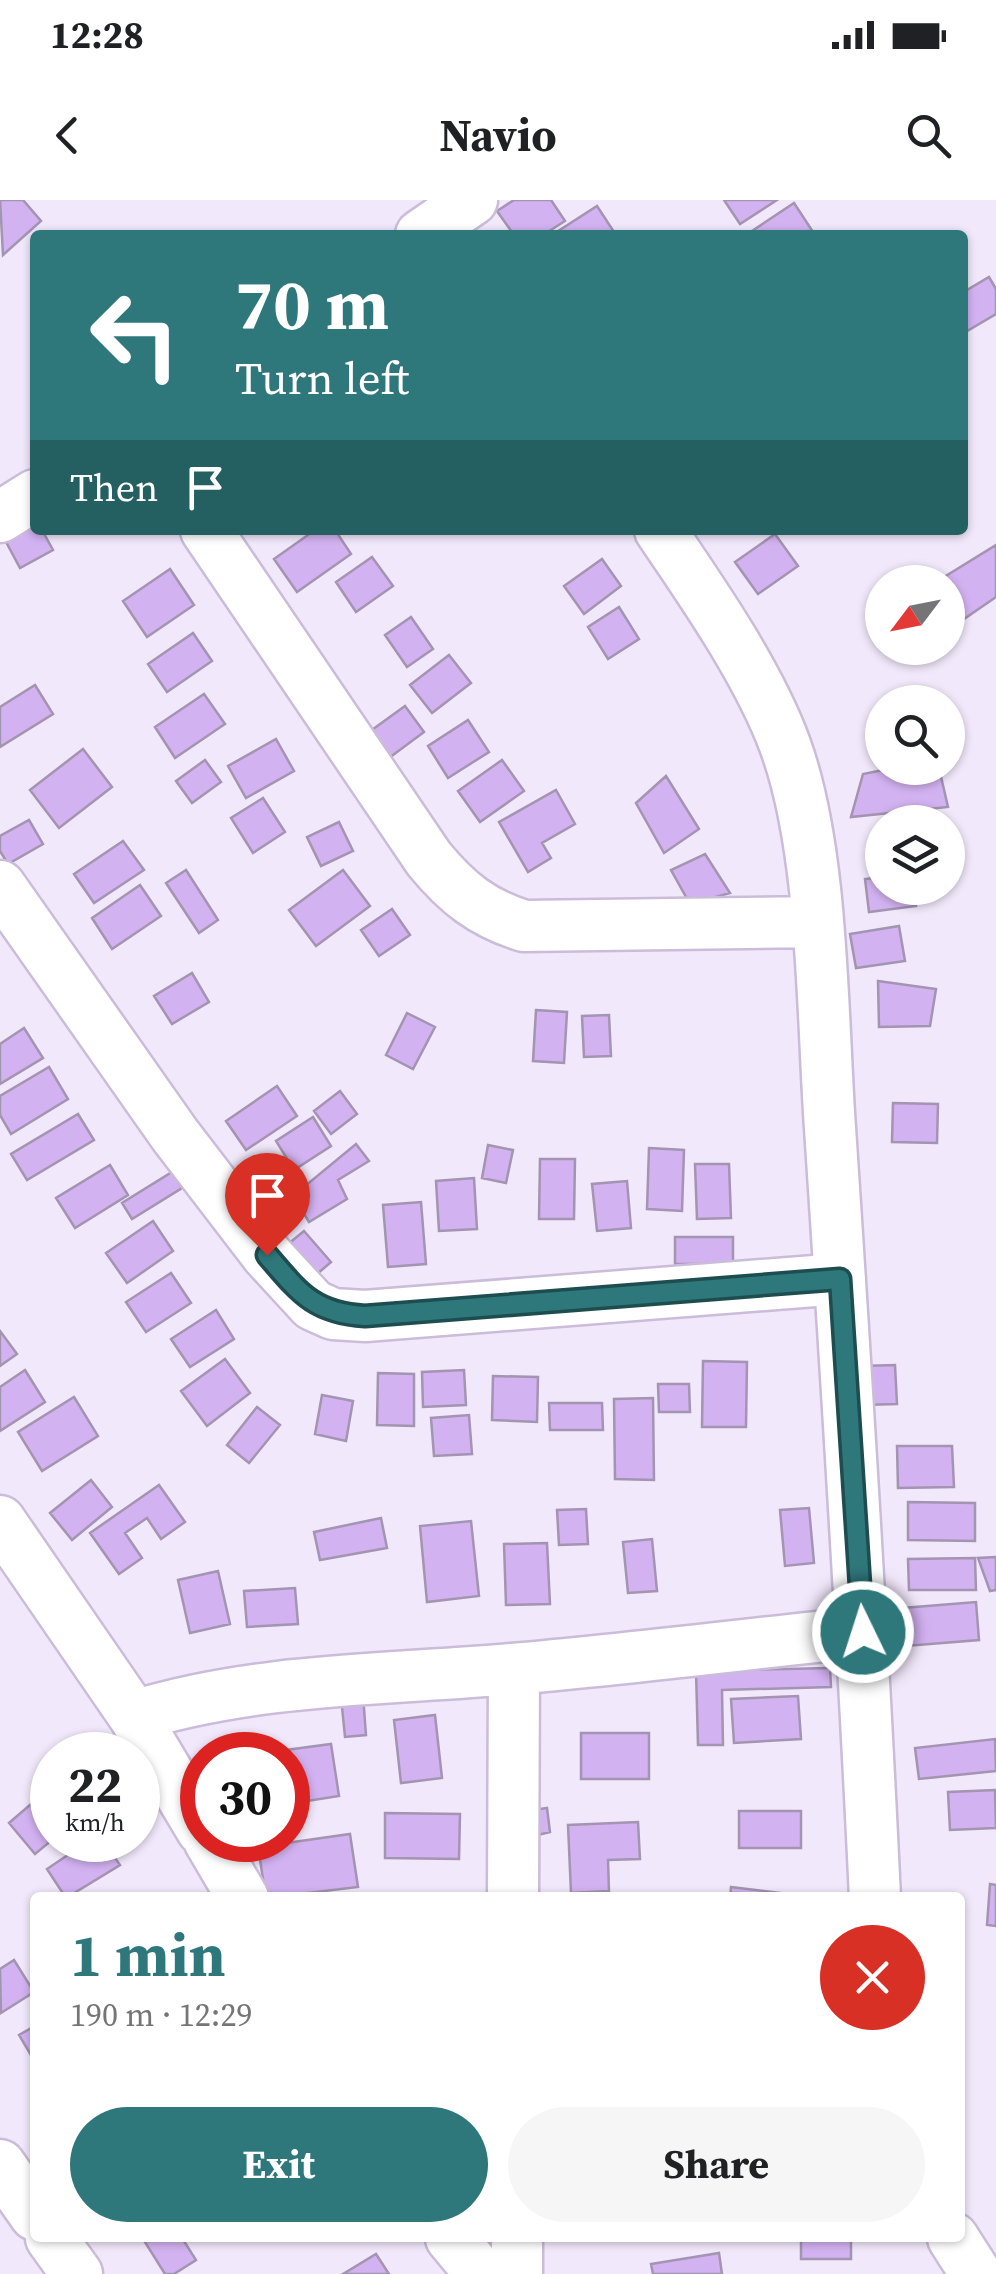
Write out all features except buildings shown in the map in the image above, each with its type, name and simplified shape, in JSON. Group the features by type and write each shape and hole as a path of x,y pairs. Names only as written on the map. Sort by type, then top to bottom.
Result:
{"street":[{"path":"0,517 30,498"},
{"path":"209,535 429,859 459,895 495,917 524,926 816,922"},
{"path":"663,535 748,672 785,745 804,818 816,922 840,1279 875,1892"},
{"path":"0,886 175,1134 267,1255 314,1304 333,1314 365,1316 840,1279"},
{"path":"0,1521 134,1716 180,1793"},
{"path":"134,1716 202,1698 282,1685 514,1669 863,1632"},
{"path":"513,1892 514,1669"},
{"path":"221,1862 239,1892"},
{"path":"0,2165 30,2207"},
{"path":"54,2242 77,2274"},
{"path":"454,2242 481,2274"},
{"path":"516,2242 517,2274"},
{"path":"956,2242 976,2274"}],"route":[{"path":"267,1255 314,1304 333,1314 365,1316 840,1279 863,1632"}]}
